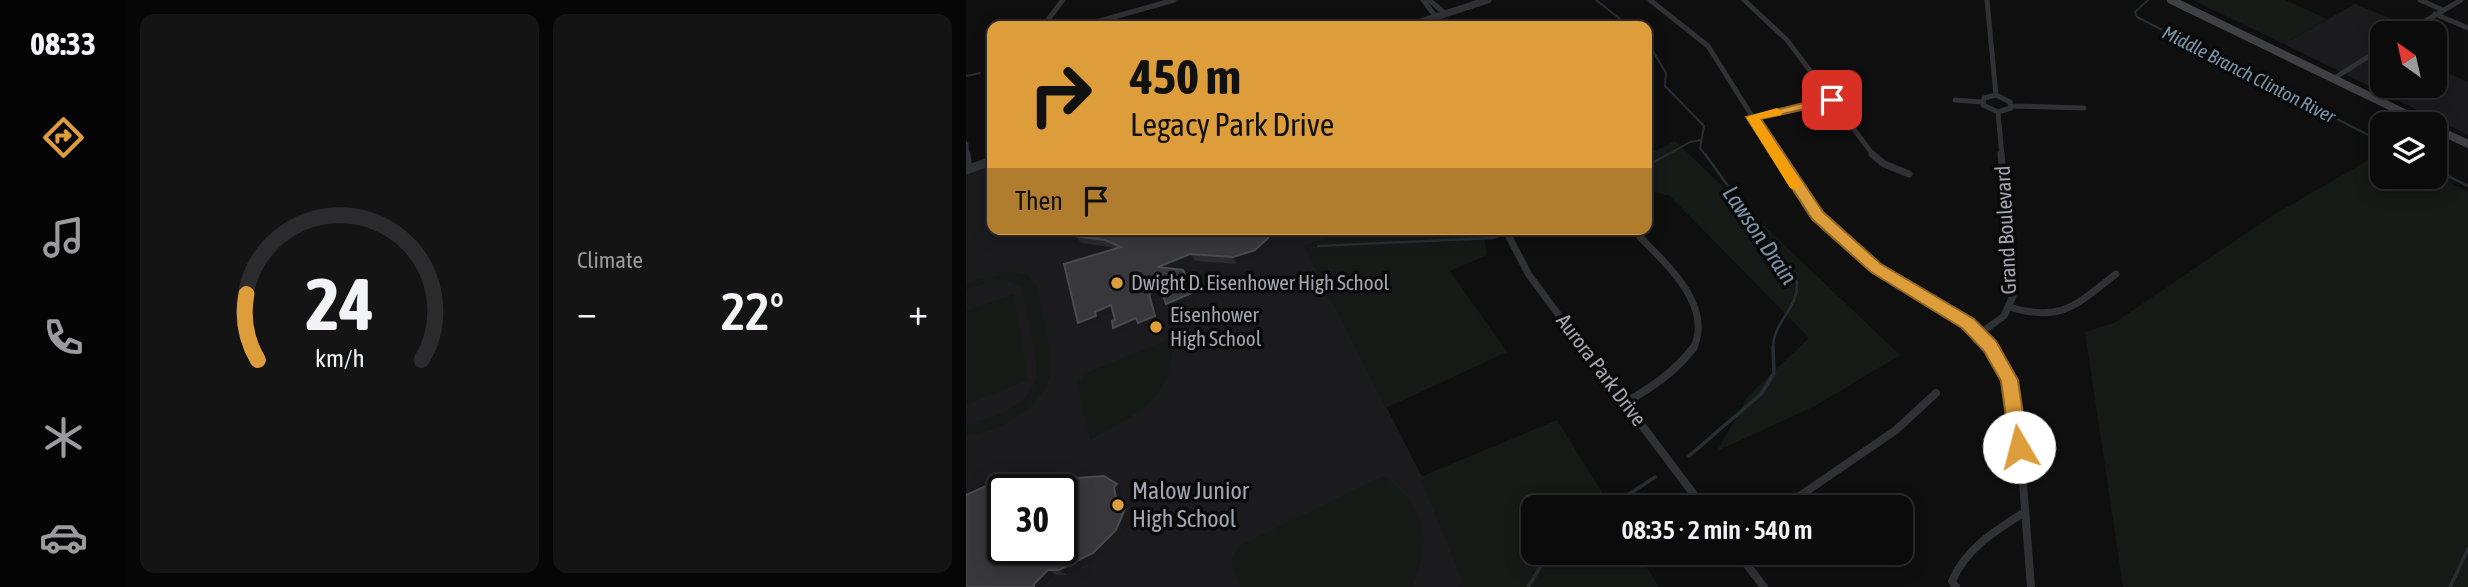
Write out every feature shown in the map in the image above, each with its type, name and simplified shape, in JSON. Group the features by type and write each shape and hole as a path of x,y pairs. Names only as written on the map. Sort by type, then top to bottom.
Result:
{"main road":[{"path":"2171,0 2402,112"},
{"path":"2447,134 2468,144"}],"street":[{"path":"1047,21 1063,0"},
{"path":"1100,21 1174,0"},
{"path":"1423,0 1436,17"},
{"path":"1429,0 1446,14"},
{"path":"1424,21 1488,0"},
{"path":"1650,0 1708,46 1818,216 1876,268 1934,301 1979,334 2009,380 2031,587"},
{"path":"1744,0 1775,27 1877,160 1909,174"},
{"path":"1987,0 1996,95"},
{"path":"2420,0 2446,8"},
{"path":"2431,0 2446,8"},
{"path":"2424,21 2461,0"},
{"path":"2435,14 2468,28"},
{"path":"2333,79 2370,56"},
{"path":"1982,102 1988,96 1996,95 2012,106"},
{"path":"1753,117 1832,100"},
{"path":"1955,100 1982,102 1988,109 1998,112 2012,106 2084,108"},
{"name":"Grand Boulevard","path":"1979,334 1993,326 2009,307 2013,296 1998,112"},
{"path":"966,144 968,169 987,163"},
{"name":"Aurora Park Drive","path":"1508,235 1529,275 1694,495"},
{"path":"1625,402 1675,373 1696,348 1699,334 1696,304 1691,294 1640,237"},
{"path":"2009,307 2037,316 2051,317 2062,313 2116,274"},
{"path":"1801,495 1896,430 1936,393"},
{"path":"1956,587 1952,581 1957,565 1997,530 2025,512"},
{"path":"1747,565 1764,587"}],"shaded area":[{"path":"2193,0 2285,0 2327,19 2284,44"},
{"path":"2355,4 2397,21 2370,21 2370,87 2284,44"},
{"path":"2447,73 2468,82 2468,135 2447,125 2447,112 2421,112 2393,98 2447,98"},
{"path":"1675,141 1900,355 1815,406 1717,451 1748,396 1809,338 1670,196 1652,191 1652,152"},
{"path":"2370,159 2370,189 2447,189 2447,181 2468,192 2468,587 2123,587 2085,332 2114,323 2275,214"},
{"name":"Eisenhower High School","path":"987,168 987,235 1334,235 1305,247 1478,587 966,587 966,175"},
{"path":"1333,235 1484,235 1487,255 1450,271 1507,352 1386,408 1304,246"},
{"path":"1015,272 1027,275 1036,285 1050,350 1051,370 1048,383 1041,395 1019,415 993,429 966,436 966,423 997,415 1017,404 1032,389 1036,379 1034,349 1022,288 1002,281 966,290 968,282"},
{"path":"1014,294 1028,380 966,405 966,311"},
{"path":"1172,338 1172,358 1160,389 1137,412 1090,440 1077,383 1086,373"},
{"path":"1557,420 1604,495 1521,495 1521,565 1645,565 1659,587 1459,587 1462,580 1420,477"},
{"path":"1383,476 1409,500 1422,525 1422,554 1412,587 1240,587 1231,560 1239,546"}],"building":[{"name":"Dwight D. Eisenhower High School","path":"1269,235 1255,250 1233,257 1190,254 1158,267 1183,270 1192,293 1166,304 1161,289 1149,294 1155,316 1138,323 1136,318 1113,328 1112,321 1115,320 1111,305 1095,312 1096,316 1078,323 1064,264 1121,247 1105,240 1075,236"},
{"path":"1104,476 1117,484 1114,487 1118,509 1125,509 1116,530 1093,553 1078,560 1078,478"},
{"path":"986,486 987,565 1069,565 1059,570 1048,570 1034,587 966,587 966,495"}],"waterway":[{"name":"Lawson Drain","path":"1596,0 1623,21"},
{"name":"Middle Branch Clinton River","path":"2148,0 2135,12 2137,17 2370,136"},
{"name":"Lawson Drain","path":"1652,49 1666,73 1665,86 1704,126 1700,148 1706,156"},
{"path":"966,76 980,73"},
{"path":"1665,156 1690,142 1701,140"},
{"path":"1652,163 1668,154"},
{"name":"Lawson Drain","path":"1705,154 1797,282 1797,292 1777,331 1773,348"},
{"name":"Middle Branch Clinton River","path":"2447,176 2468,186"},
{"path":"1318,246 1492,238 1502,235"},
{"name":"Lawson Drain","path":"1689,456 1761,394 1774,373 1773,348"},
{"name":"Lawson Drain","path":"1628,495 1655,477"},
{"path":"2450,587 2468,549"},
{"name":"Lawson Drain","path":"1528,587 1542,565"}],"slow traffic":[{"path":"1777,112 1753,117 1795,185"}],"place":[{"name":"Dwight D. Eisenhower High School","path":"1117,283"},
{"name":"Eisenhower High School","path":"1156,327"},
{"name":"Malow Junior High School","path":"1118,505"}],"route":[{"path":"1832,100 1753,117 1791,179 1818,216 1876,268 1968,324 1990,346 2009,380 2019,447"}]}
